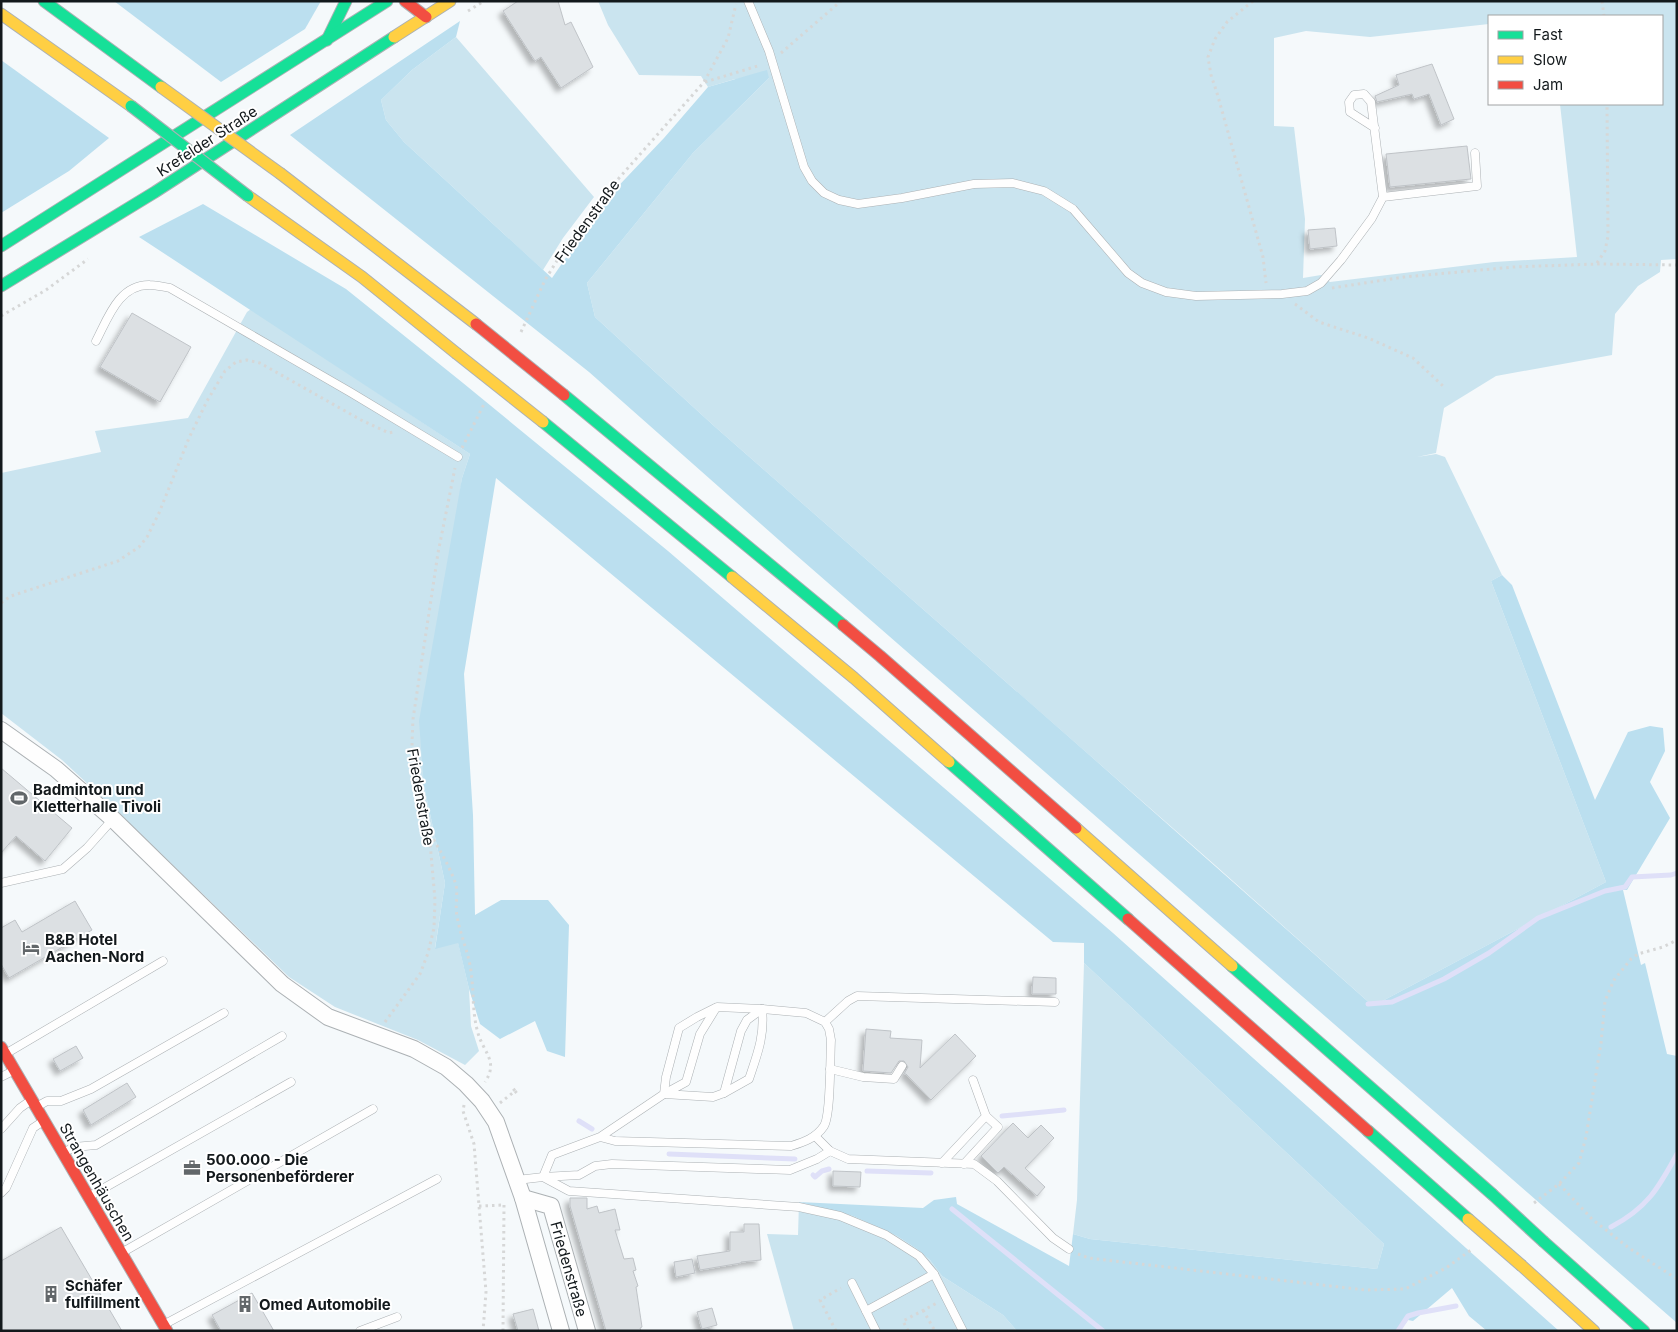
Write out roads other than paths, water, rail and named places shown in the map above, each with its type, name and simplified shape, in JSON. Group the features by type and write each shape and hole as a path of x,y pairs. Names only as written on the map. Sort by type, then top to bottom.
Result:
{"main road":[{"path":"44,1 150,77"},
{"path":"327,40 346,1"},
{"name":"Krefelder Straße","path":"1,246 387,1"},
{"path":"405,1 426,18"},
{"path":"422,1 426,18"},
{"name":"Krefelder Straße","path":"1,286 164,186 450,1"},
{"path":"1,14 131,106 248,196 362,277 543,422 854,678 1594,1331"},
{"path":"110,36 161,87 281,174 476,324 880,656 1492,1194 1644,1331"},
{"name":"Strangenhäuschen","path":"3,1051 165,1328"}],"street":[{"name":"Friedenstraße","path":"1,730 56,769 113,819 282,984 328,1017 414,1049 446,1067 474,1093 490,1111 496,1122 523,1198 561,1331"},
{"name":"Friedenstraße","path":"523,1198 551,1206 587,1331"}],"lane":[{"path":"748,1 771,61 804,167 812,181 824,193 840,200 858,204 902,198 974,184 1013,183 1044,191 1073,209 1128,273 1142,283 1166,292 1196,296 1282,294 1307,291 1322,283 1372,218 1383,197 1371,102 1364,94 1354,95 1349,102 1350,112 1374,128"},
{"path":"1383,197 1477,186 1475,153"},
{"path":"96,341 118,300 132,288 150,285 170,288 458,457"},
{"path":"1,883 63,868 87,848 113,819"},
{"path":"3,1051 163,961"},
{"path":"825,1022 848,1001 857,996 1055,1002"},
{"path":"543,1177 552,1155 600,1137 664,1094 686,1082 700,1034 717,1008"},
{"path":"600,1137 615,1141 791,1146 804,1142 815,1136 826,1124 831,1040 829,1029 825,1022 806,1013 762,1009 717,1008 697,1016 679,1028 666,1076 664,1094"},
{"path":"724,1093 741,1031 747,1020 762,1009"},
{"path":"664,1094 713,1097 749,1079 762,1037 764,1025 762,1009"},
{"path":"1,1129 20,1108 34,1103 61,1101 91,1089 224,1013"},
{"path":"63,1153 74,1147 96,1145 282,1036"},
{"path":"830,1069 863,1077 894,1079 902,1066"},
{"path":"1,1077 15,1070"},
{"path":"964,1164 998,1127 986,1116 973,1080"},
{"path":"89,1197 291,1082"},
{"path":"121,1253 373,1109"},
{"path":"942,1163 986,1116"},
{"path":"1,1193 6,1188 34,1128 44,1121"},
{"path":"815,1136 830,1151 848,1159 974,1164 996,1181 1053,1238 1069,1249"},
{"path":"517,1180 579,1176 595,1166 612,1164 790,1170 817,1160 830,1151"},
{"path":"543,1177 569,1191 815,1209 840,1216 886,1235 920,1256 934,1274 963,1331"},
{"path":"165,1328 437,1178"},
{"path":"866,1311 934,1274"},
{"path":"852,1283 876,1331"},
{"path":"360,1331 397,1317"}],"waterway":[{"path":"1368,1004 1392,1002 1444,979 1489,953 1538,918 1605,891 1625,887 1632,877 1677,873"},
{"path":"1002,1116 1064,1110"},
{"path":"579,1121 592,1129"},
{"path":"669,1154 795,1159"},
{"path":"1611,1227 1643,1205 1664,1178 1677,1154"},
{"path":"813,1175 815,1177 822,1171 829,1169"},
{"path":"867,1171 931,1173"},
{"path":"952,1209 1103,1331"},
{"path":"1398,1331 1408,1316 1456,1306"}],"place":[{"name":"Badminton und Kletterhalle Tivoli","path":"19,798"},
{"name":"B&B Hotel Aachen-Nord","path":"31,948"},
{"name":"500.000 - Die Personenbeförderer","path":"192,1168"},
{"name":"Schäfer fulfillment","path":"51,1294"},
{"name":"Omed Automobile","path":"245,1304"}]}
